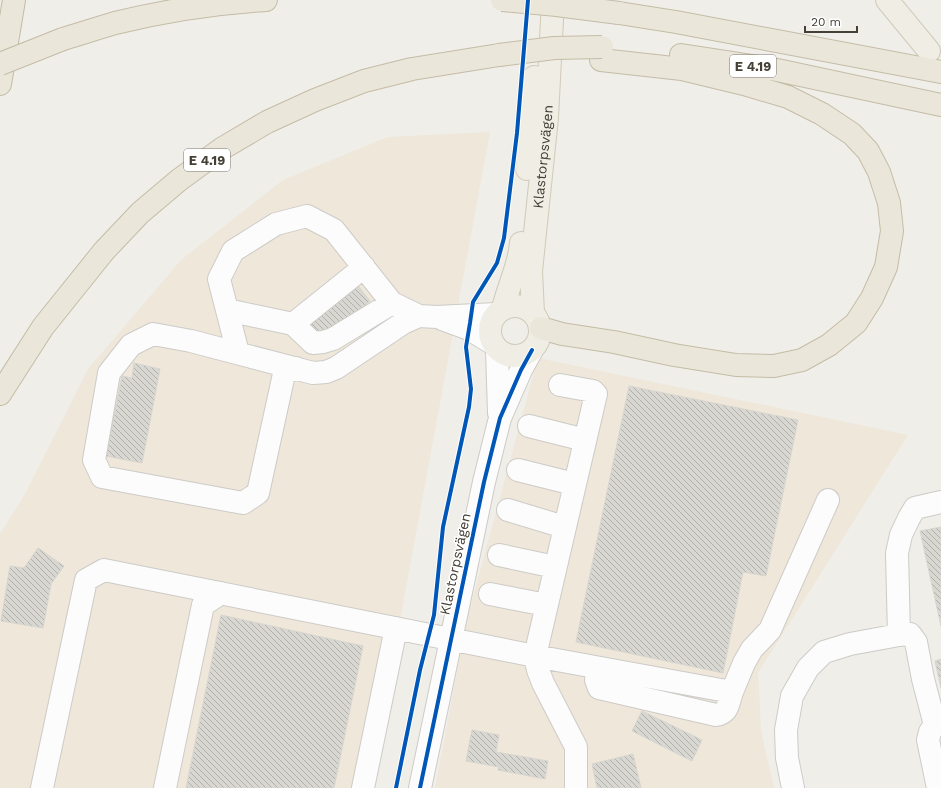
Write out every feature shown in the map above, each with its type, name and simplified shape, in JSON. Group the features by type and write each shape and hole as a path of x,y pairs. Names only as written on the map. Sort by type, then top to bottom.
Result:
{"highway":[{"path":"0,84 14,0"},
{"path":"0,64 63,39 115,23 168,12 247,1 266,0"},
{"name":"E 4.19","path":"502,0 558,5 676,22 941,72"},
{"name":"E 4.19","path":"0,394 43,327 104,251 140,213 179,180 223,148 267,122 315,100 364,81 412,69 554,48 602,53 669,54 776,70 941,105"},
{"path":"537,321 562,334 614,342 674,355 736,365 774,366 802,360 829,345 856,323 872,298 886,267 892,231 889,203 879,172 868,151 852,134 822,114 788,98 744,84 682,68 602,53"}],"main road":[{"name":"Klastorpsvägen","path":"499,312 515,273 520,250 533,105 539,0"},
{"name":"Klastorpsvägen","path":"537,321 531,271 547,118 553,0"},
{"path":"887,0 929,51"},
{"path":"514,306 522,307 537,321 541,335 538,344 525,355 516,357 504,355 495,347 490,335 490,326 499,312 514,306"}],"street":[{"path":"238,353 220,279 233,251 276,224 307,216 334,230 392,303 469,330 495,347"},
{"path":"293,324 364,267"},
{"path":"227,310 293,324 313,343 333,339 392,303"},
{"path":"296,368 284,374 258,493 242,503 102,477 94,460 109,373 131,345 153,334 191,341 296,368 313,373 326,372 336,368 403,323 428,316 499,312"},
{"name":"Klastorpsvägen","path":"495,347 500,418"},
{"name":"Klastorpsvägen","path":"420,788 484,482 500,418 520,370 532,350"},
{"path":"560,385 592,391 596,394 584,440 535,656 543,683 576,747 576,788"},
{"path":"529,426 584,440"},
{"path":"518,470 574,484"},
{"path":"42,788 86,580 104,570 451,638 535,656 732,692 744,663 752,649 770,630 828,500"},
{"path":"899,635 897,553 901,535 915,508 941,502"},
{"path":"508,510 564,527"},
{"path":"499,555 555,567"},
{"path":"165,788 203,605 221,593"},
{"path":"490,594 546,605"},
{"path":"363,788 396,628"},
{"path":"793,788 787,758 786,730 792,696 808,668 824,652 850,644 910,634 916,642 923,679 935,725 930,732 928,740 938,788"}],"shaded area":[{"path":"490,132 369,788 0,788 0,534 24,496 88,369 181,260 283,180 388,137"},
{"path":"538,358 908,435 758,673 761,731 774,788 435,788 467,619"}],"building":[{"path":"354,281 370,301 322,339 306,319"},
{"path":"134,363 160,369 142,463 106,456 122,376 132,378"},
{"path":"629,386 798,420 766,576 743,572 723,673 576,642"},
{"path":"941,527 941,626 920,531"},
{"path":"38,548 64,566 51,584 43,628 1,621 10,566 24,568"},
{"path":"221,615 363,646 334,788 186,788"},
{"path":"941,659 941,688 935,661"},
{"path":"642,711 702,740 692,761 632,731"},
{"path":"472,730 499,735 496,752 548,761 545,779 498,770 499,767 466,761"},
{"path":"633,754 641,788 597,788 592,764"}],"cycle path":[{"path":"396,788 420,670 434,615 443,527 469,407 471,389 466,347 473,302 497,263 504,238 517,133 528,0"},
{"path":"420,788 484,482 500,418 521,370 532,350"}]}
